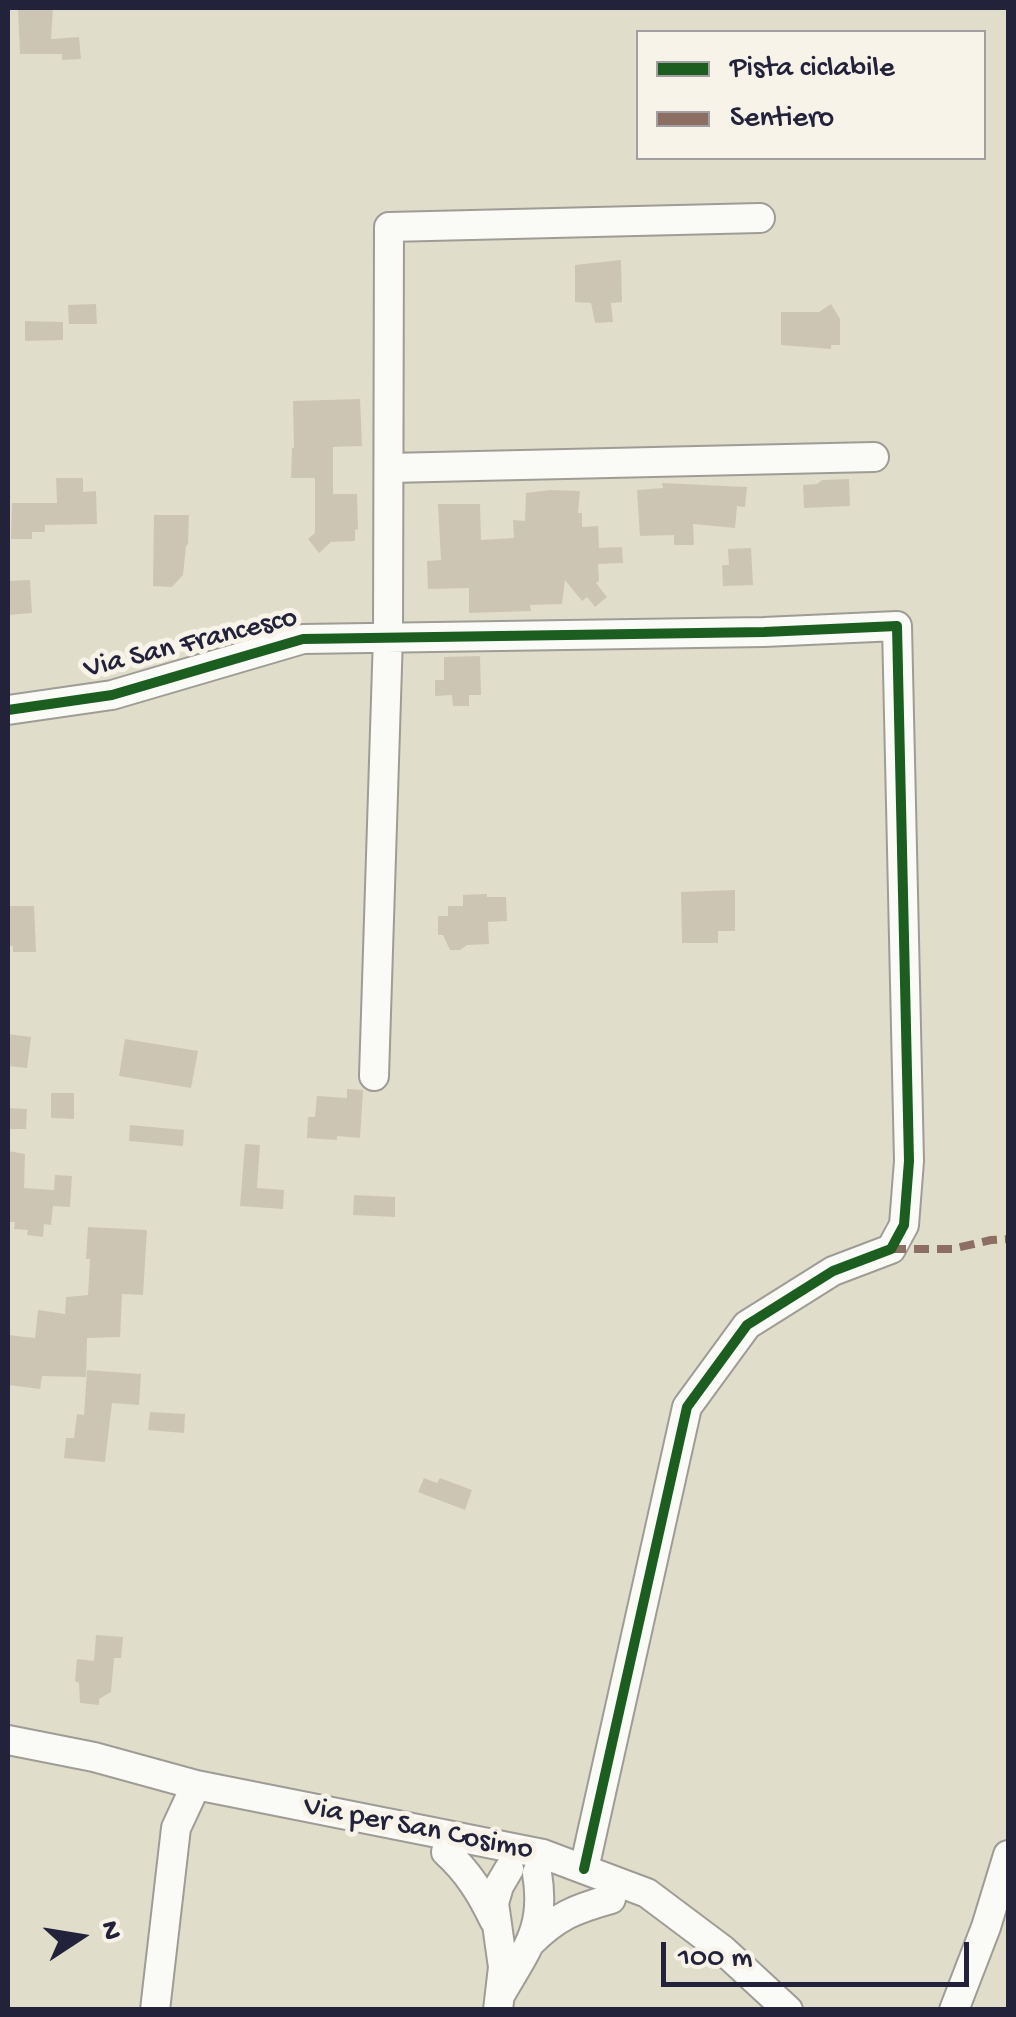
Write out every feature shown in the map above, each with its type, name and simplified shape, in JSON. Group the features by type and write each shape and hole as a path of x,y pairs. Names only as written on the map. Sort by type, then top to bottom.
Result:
{"street":[{"path":"374,1076 388,636 390,227 760,218"},
{"path":"389,468 874,458"},
{"name":"Via San Francesco","path":"8,710 112,695 302,639 764,632 896,626 908,1161 904,1225 891,1249 833,1271 747,1325 687,1407 584,1870"},
{"name":"Via per San Cosimo","path":"8,1740 94,1757 196,1785 543,1854 647,1893 722,1950 788,2010"},
{"path":"154,2010 176,1828 196,1785"},
{"path":"446,1852 479,1890 495,1922"},
{"path":"954,2010 986,1927 1008,1854"},
{"path":"523,1871 542,1899 539,1920 500,2001 502,1967 494,1903 499,1886 523,1871"},
{"path":"529,1944 552,1922 612,1899"}],"building":[{"path":"18,8 53,8 51,39 79,37 81,59 62,60 62,54 20,54"},
{"path":"621,260 622,302 611,303 613,322 595,323 591,303 575,302 575,265"},
{"path":"96,304 97,324 69,324 68,305"},
{"path":"831,304 840,319 840,345 831,345 831,349 781,345 781,312 819,312"},
{"path":"25,321 63,322 63,340 25,341"},
{"path":"360,399 362,446 333,447 333,494 357,494 355,541 331,542 319,553 308,539 315,533 315,478 291,478 293,401"},
{"path":"56,478 83,478 83,492 96,491 97,524 45,525 45,532 32,532 32,539 11,539 12,503 57,503"},
{"path":"849,479 850,506 804,508 803,485"},
{"path":"662,483 747,487 745,507 737,506 735,528 693,524 694,545 674,545 674,535 640,536 637,490 663,488"},
{"path":"580,491 578,513 582,513 582,527 598,526 599,548 622,547 623,563 598,564 596,583 607,597 595,607 587,597 582,601 565,580 562,604 530,605 531,611 469,613 469,588 428,589 427,561 441,560 438,504 480,504 481,540 514,538 513,520 525,521 526,493"},
{"path":"154,515 189,515 183,575 172,587 153,586"},
{"path":"751,548 753,585 723,586 722,565 729,565 728,549"},
{"path":"30,580 32,613 8,615 8,581"},
{"path":"480,656 481,695 469,695 469,706 453,706 452,695 435,696 435,680 444,680 444,657"},
{"path":"735,890 735,931 718,931 718,943 682,943 681,892"},
{"path":"463,895 506,897 507,921 488,922 489,944 450,950 443,935 438,935 438,916 448,916 448,906 463,906"},
{"path":"8,906 34,906 36,952 13,952 13,946 8,946"},
{"path":"8,1034 31,1037 27,1068 8,1066"},
{"path":"125,1039 198,1051 191,1088 119,1076"},
{"path":"347,1089 363,1090 360,1138 307,1138 308,1117 315,1117 317,1096 347,1098"},
{"path":"51,1093 74,1093 74,1119 51,1118"},
{"path":"8,1108 27,1109 26,1129 8,1129"},
{"path":"130,1125 184,1130 183,1146 129,1141"},
{"path":"245,1144 260,1145 257,1188 284,1190 283,1209 240,1206"},
{"path":"8,1151 25,1154 24,1188 54,1190 55,1175 72,1176 70,1207 53,1206 51,1225 44,1224 43,1237 27,1235 28,1230 14,1229 15,1222 8,1222"},
{"path":"354,1195 395,1197 395,1217 353,1215"},
{"path":"88,1227 147,1230 143,1295 122,1294 120,1337 87,1338 86,1377 42,1376 40,1389 8,1385 8,1335 35,1338 38,1310 65,1314 66,1297 88,1295"},
{"path":"87,1370 141,1374 139,1405 112,1403 105,1462 64,1458 66,1438 74,1438 77,1414 84,1415"},
{"path":"150,1412 185,1414 184,1433 148,1430"},
{"path":"424,1478 437,1483 440,1478 472,1490 465,1510 418,1492"},
{"path":"96,1635 123,1637 121,1658 114,1658 111,1692 99,1699 99,1705 80,1703 79,1683 75,1681 77,1659 94,1661"}],"marked path":[{"path":"891,1249 952,1249 1008,1239"}],"cycle path":[{"path":"8,710 112,695 303,639 764,632 897,626 909,1161 904,1225 891,1249 833,1271 747,1325 687,1407 584,1869"}]}
